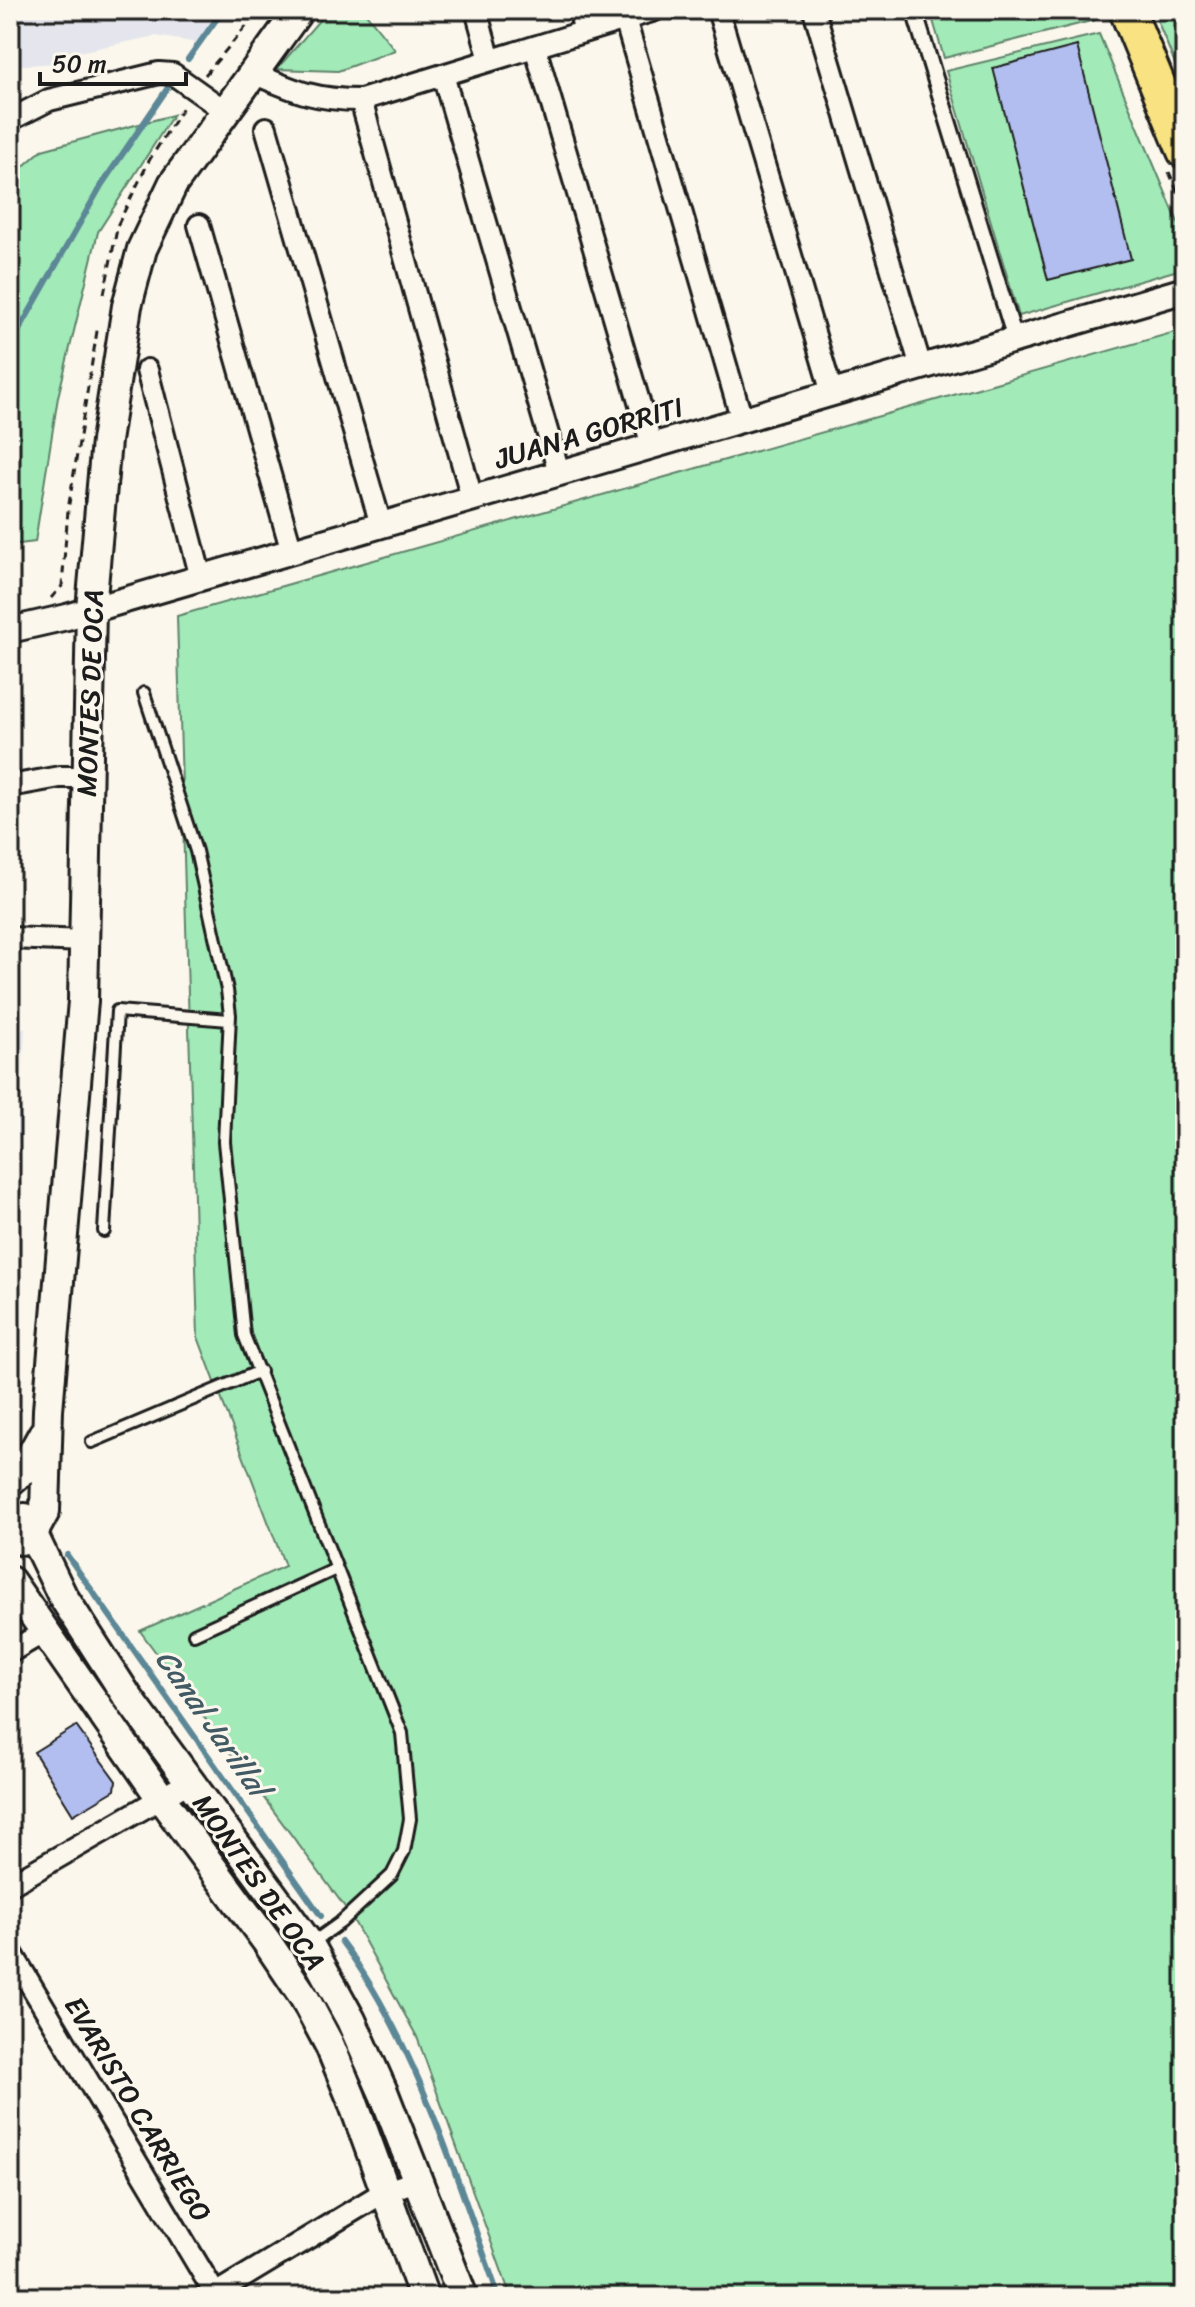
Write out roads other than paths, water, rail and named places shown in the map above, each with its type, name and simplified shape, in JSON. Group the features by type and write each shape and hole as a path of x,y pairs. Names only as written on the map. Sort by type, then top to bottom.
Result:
{"highway":[{"path":"1127,10 1185,151"}],"main road":[{"name":"MONTES DE OCA","path":"299,10 173,184 142,249 127,306 106,441 91,609 83,1001 47,1426 45,1511 20,1528 127,1696 309,1944 351,2020 419,2180 463,2297"},
{"name":"MONTES DE OCA","path":"10,1481 31,1458 47,1426"},
{"name":"MONTES DE OCA","path":"10,1581 304,1997 335,2059 424,2297"}],"street":[{"path":"476,10 490,60"},
{"path":"579,10 585,31"},
{"path":"253,73 304,95 333,100 361,100 655,10"},
{"path":"718,10 832,393"},
{"path":"814,10 921,367"},
{"path":"914,10 1015,339"},
{"path":"625,19 742,420"},
{"path":"535,47 652,446"},
{"path":"10,120 49,100 159,73 173,74 225,111"},
{"path":"443,75 559,472"},
{"path":"361,100 472,498"},
{"path":"266,128 381,525"},
{"path":"199,225 292,552"},
{"name":"JUANA GORRITI","path":"10,630 43,625 1185,290"},
{"path":"147,370 201,578"},
{"path":"10,786 60,777 88,777"},
{"path":"10,938 84,941"},
{"path":"10,954 40,939"},
{"path":"10,1652 44,1632"},
{"path":"10,1885 189,1782"},
{"name":"EVARISTO CARRIEGO","path":"10,1950 214,2296"},
{"path":"214,2296 384,2192 419,2180"}],"lane":[{"path":"144,693 196,851 227,990 229,1020 224,1142 244,1335 402,1733 410,1819 404,1851 392,1875 340,1923 309,1944"},
{"path":"104,1231 117,1011 229,1020"},
{"path":"92,1442 260,1371"},
{"path":"194,1634 336,1569"}],"waterway":[{"name":"Canal Jarillal","path":"188,59 223,10"},
{"path":"10,346 102,184 167,89"},
{"name":"Canal Jarillal","path":"67,1555 321,1916"},
{"name":"Canal Jarillal","path":"341,1941 368,1980 413,2067 450,2159 499,2297"}]}
